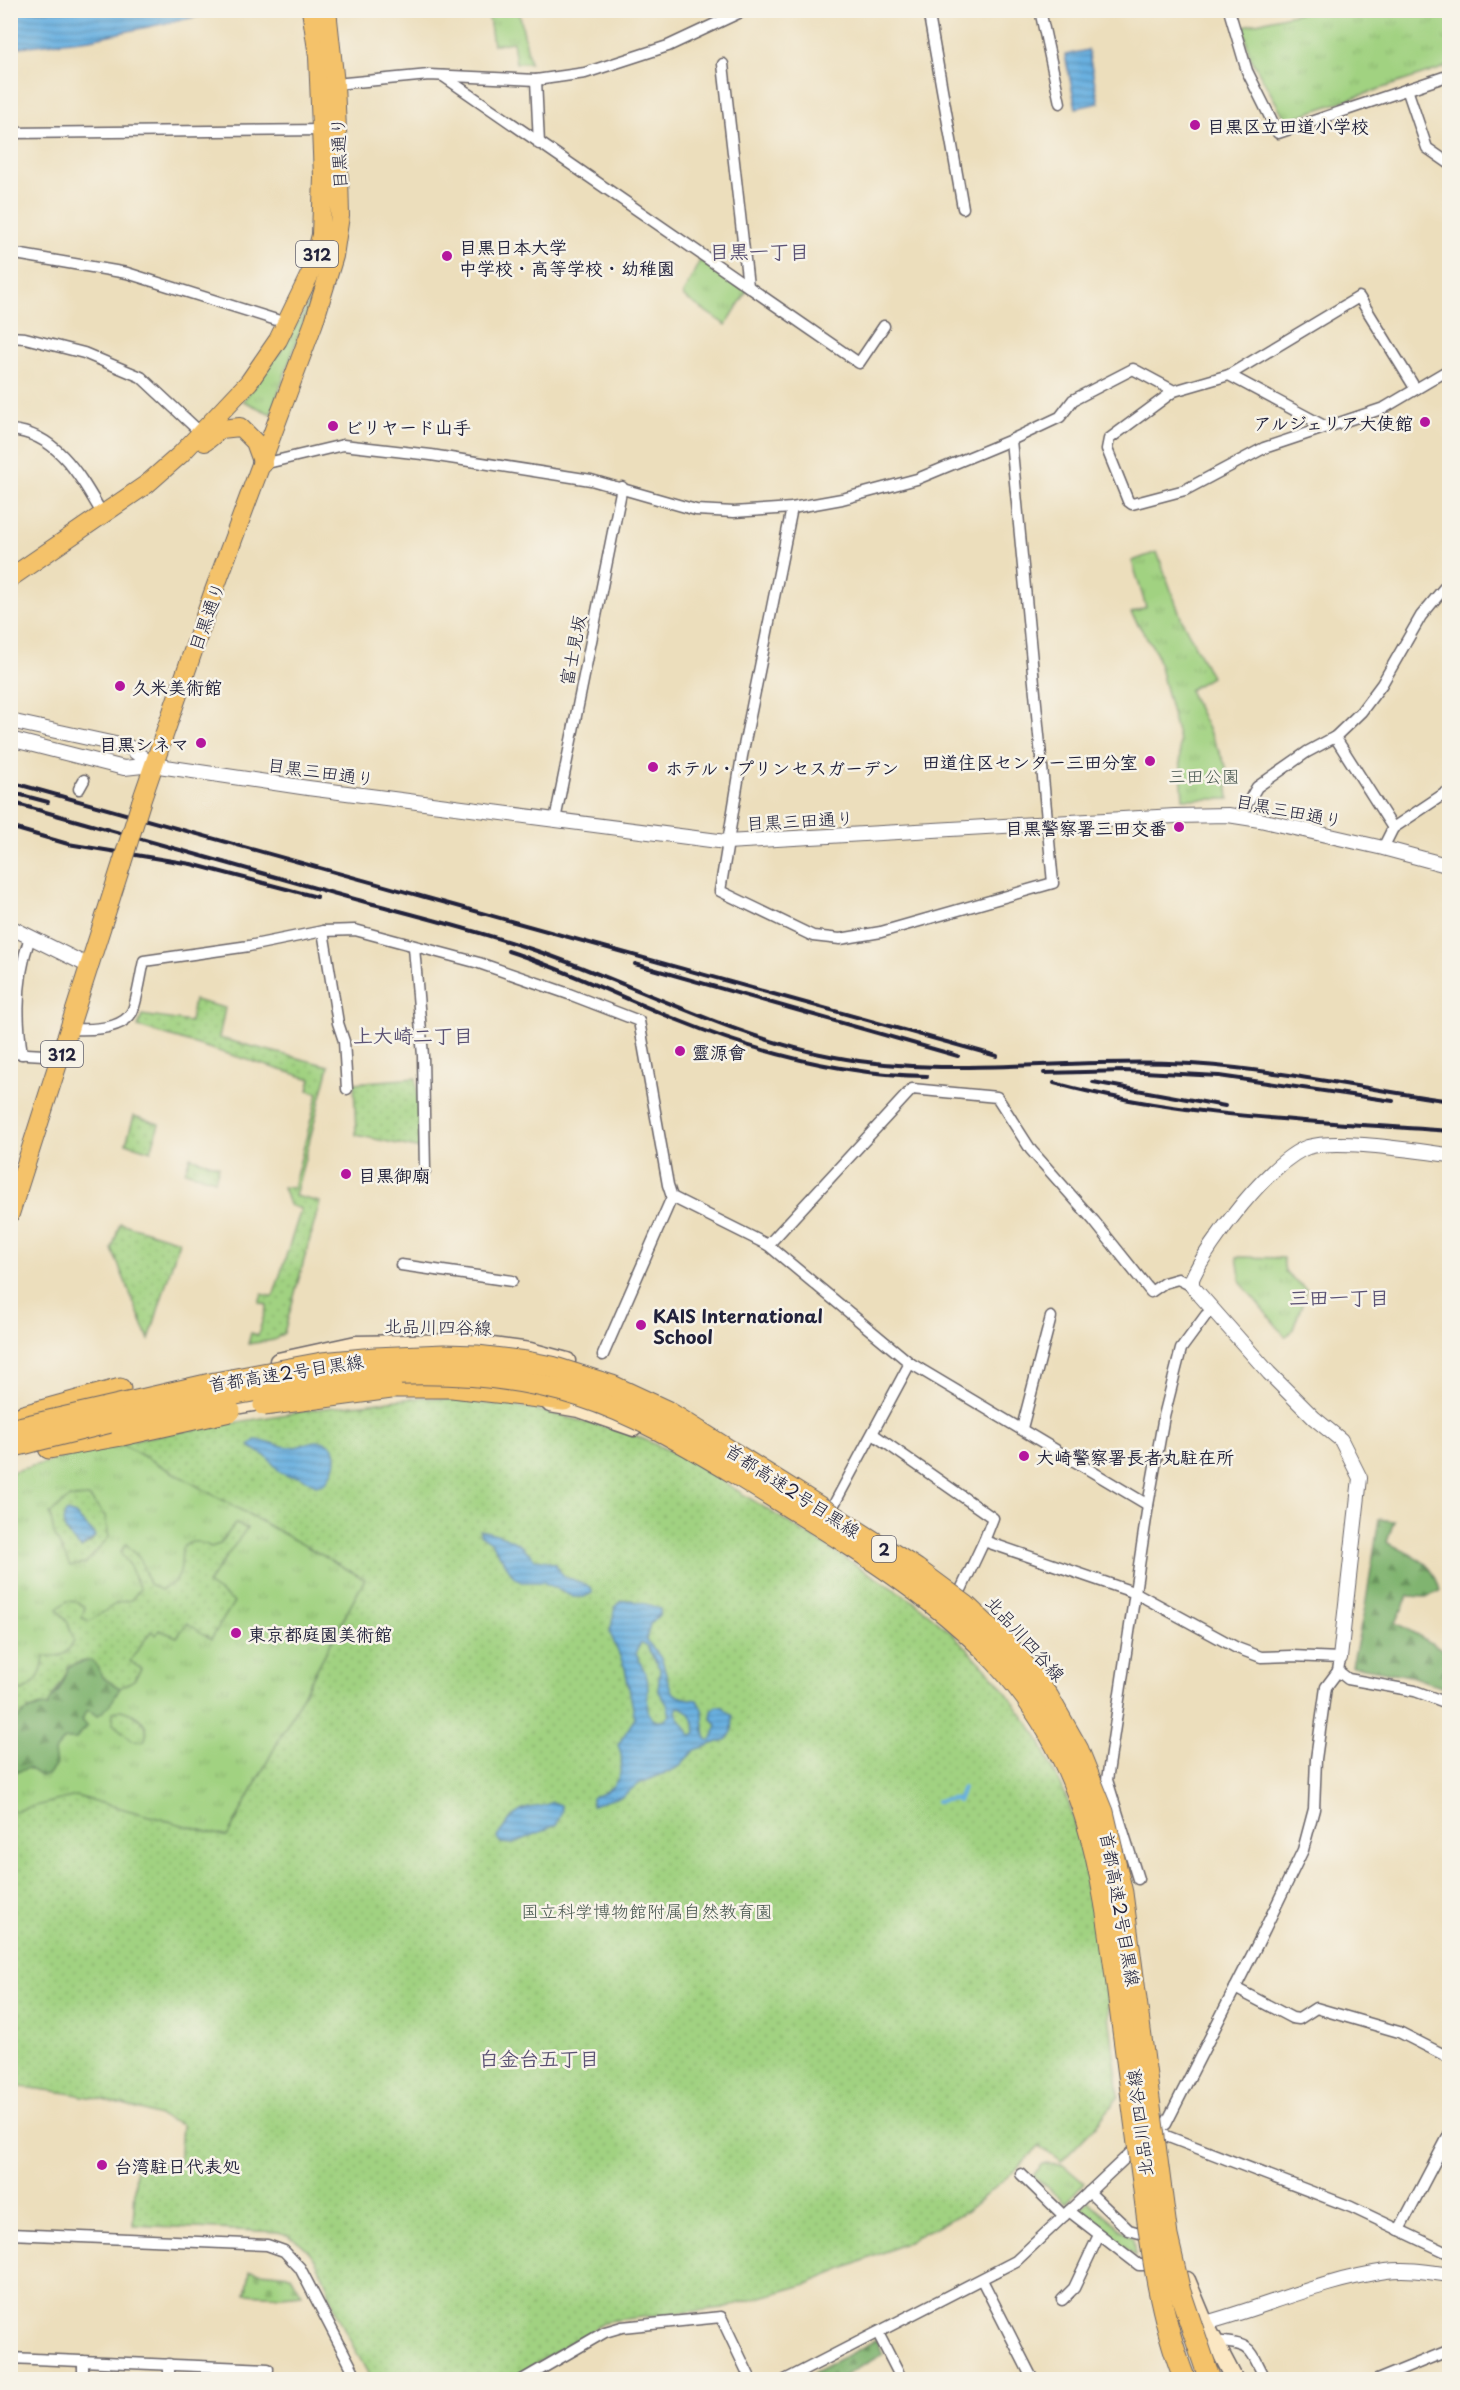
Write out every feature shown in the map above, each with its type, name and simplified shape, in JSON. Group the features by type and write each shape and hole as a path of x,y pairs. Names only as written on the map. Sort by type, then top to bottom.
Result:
{"highway":[{"path":"14,1420 120,1389 304,1353 383,1342 460,1344 522,1354 558,1364 608,1395"},
{"name":"首都高速2号目黒線","path":"14,1420 322,1363 444,1355 501,1358 552,1366 608,1395 657,1428 806,1516 912,1587 954,1620 1001,1664 1033,1706 1074,1785 1096,1855 1112,1950 1152,2251 1165,2314 1183,2379"},
{"name":"首都高速2号目黒線","path":"10,1447 218,1398 328,1380 375,1375 444,1374 497,1378 608,1395 650,1403 696,1428 906,1563 966,1606 1015,1653 1048,1697 1063,1721 1091,1779 1112,1847 1122,1893 1167,2236 1180,2292 1210,2379"},
{"path":"49,1448 122,1435 246,1407 397,1387 452,1387 608,1395"}],"main road":[{"name":"目黒通り","path":"10,1214 91,967 152,765 314,322 334,256 340,216 311,10"},
{"name":"目黒通り","path":"13,571 103,515 147,484 181,454 249,382 278,340 312,270 321,235 323,177 335,84 327,10"},
{"path":"181,454 200,447 220,429 240,427 255,442 263,464"},
{"name":"北品川四谷線","path":"14,1420 356,1344 462,1342 506,1347 560,1359 636,1390 831,1510 959,1594 993,1625 1052,1693 1103,1790 1126,1872 1173,2231 1193,2299 1235,2379"},
{"name":"北品川四谷線","path":"10,1458 173,1417 307,1395 370,1388 514,1397 579,1409 623,1423 669,1444 910,1593 976,1650 1033,1720 1073,1804 1094,1891 1113,2008 1129,2152 1155,2312 1176,2372 1183,2379"}],"street":[{"path":"335,84 443,76 536,80 585,73 668,46 745,10"},
{"path":"928,10 963,208"},
{"path":"1040,10 1060,103"},
{"path":"1229,10 1247,71 1278,132 1449,75"},
{"path":"723,64 748,286"},
{"path":"443,76 859,363 884,326"},
{"path":"536,80 539,144"},
{"path":"1407,89 1426,148 1449,164"},
{"path":"10,134 329,130"},
{"path":"10,253 127,273 285,323"},
{"path":"1415,388 1359,297 1229,375 1174,391 1109,439 1107,449 1128,501 1132,504 1185,490 1264,448 1324,426 1384,408 1449,369"},
{"path":"10,337 25,338 84,353 141,377 201,433"},
{"path":"263,464 343,445 443,457 591,480 696,510 734,512 792,508 842,500 907,482 1011,440 1060,417 1073,399 1133,369 1174,391"},
{"path":"1229,375 1324,426"},
{"path":"10,430 23,431 45,440 62,453 103,515"},
{"path":"792,508 765,630 726,842 720,891 813,936 840,939 881,932 1053,883 1011,440"},
{"name":"富士見坂","path":"555,820 622,487"},
{"path":"1240,816 1257,787 1335,737 1361,712 1382,684 1421,616 1449,581"},
{"path":"10,721 129,747 152,765"},
{"path":"1335,737 1393,828"},
{"name":"目黒三田通り","path":"10,739 124,768 152,765 726,842 1175,816 1240,816 1383,848 1449,866"},
{"path":"1383,848 1393,828 1449,790"},
{"path":"10,927 91,967"},
{"path":"70,1029 88,1030 121,1022 132,1012 144,961 249,946 323,931 356,930 479,963 639,1021 672,1197 603,1355"},
{"path":"323,931 338,1023 344,1041 347,1089"},
{"path":"30,937 21,962 19,1036 16,1054 61,1056"},
{"path":"414,946 423,1056 425,1171"},
{"path":"768,1245 912,1089 997,1097 1030,1150 1094,1221 1151,1292 1164,1283 1178,1279 1192,1286 1276,1380 1314,1418 1341,1440 1360,1478 1339,1664 1326,1687 1316,1759 1314,1809 1303,1850 1166,2124 1161,2131 1129,2152 1016,2260 982,2280 785,2379"},
{"path":"1192,1286 1194,1273 1223,1230 1278,1166 1292,1155 1308,1148 1332,1145 1449,1155"},
{"path":"672,1197 768,1245 910,1363 1148,1505"},
{"path":"401,1265 512,1281"},
{"path":"1138,1880 1107,1780 1148,1505 1164,1416 1181,1349 1212,1310"},
{"path":"1022,1428 1051,1317"},
{"path":"831,1510 910,1363"},
{"path":"873,1434 993,1518 959,1594"},
{"path":"984,1541 1136,1593 1237,1648 1261,1657 1291,1656 1339,1664 1348,1678 1415,1691 1449,1704"},
{"path":"1235,1988 1292,2018 1299,2019 1316,2008 1399,2032 1449,2058"},
{"path":"1161,2131 1310,2190 1449,2254"},
{"path":"1400,2230 1449,2133"},
{"path":"1021,2175 1066,2213 1139,2265 1148,2265"},
{"path":"1089,2192 1129,2230 1143,2234"},
{"path":"10,2234 267,2245 284,2251 300,2268 358,2379"},
{"path":"1062,2300 1074,2288 1099,2235"},
{"path":"1205,2323 1339,2281 1387,2271 1421,2271 1449,2275"},
{"path":"982,2280 1033,2379"},
{"path":"522,2379 605,2332 622,2327 721,2317 751,2379"},
{"path":"878,2333 902,2379"},
{"path":"1214,2341 1240,2344 1249,2348 1266,2379"},
{"path":"1377,2379 1449,2350"},
{"path":"10,2358 268,2368 267,2379"},
{"path":"83,2361 83,2379"},
{"path":"169,2364 169,2379"}],"green space":[{"path":"488,11 519,11 530,63 516,63 513,42 493,45"},
{"path":"1306,11 1449,11 1449,66 1286,120 1249,55 1244,26"},
{"path":"700,260 747,291 726,325 684,297 683,294"},
{"path":"324,263 271,414 243,401 286,343 302,316"},
{"name":"三田公園","path":"1157,552 1182,620 1211,677 1189,690 1226,766 1229,799 1183,799 1179,740 1156,652 1131,613 1146,607 1132,561"},
{"path":"194,1000 225,1008 219,1038 329,1066 295,1196 320,1202 284,1333 274,1340 248,1344 251,1333 258,1335 267,1305 259,1302 262,1294 273,1297 301,1209 289,1205 283,1187 293,1188 318,1093 308,1090 311,1079 138,1027 142,1015 190,1022"},
{"path":"416,1078 421,1149 356,1135 354,1083"},
{"path":"134,1116 159,1124 151,1151 126,1143"},
{"path":"190,1157 219,1166 215,1180 185,1171"},
{"path":"120,1223 179,1241 149,1340 112,1249"},
{"path":"1237,1257 1283,1258 1285,1272 1307,1290 1293,1329 1286,1337 1241,1283"},
{"name":"国立科学博物館附属自然教育園","path":"424,1397 529,1408 630,1433 687,1459 915,1602 954,1635 998,1681 1037,1735 1069,1804 1086,1868 1104,1973 1119,2096 1095,2127 1061,2162 1039,2146 1021,2165 967,2211 894,2248 807,2284 723,2308 607,2321 510,2379 371,2379 341,2322 320,2268 304,2246 292,2238 278,2232 133,2225 136,2168 179,2163 182,2125 120,2104 54,2091 11,2086 10,1812 76,1796 227,1837 365,1579 118,1442 317,1409"},
{"path":"118,1442 365,1579 227,1837 11,1812 11,1472"},
{"path":"89,1497 105,1516 109,1537 85,1564 70,1566 54,1534 50,1514 69,1498","holes":["80,1520 94,1534 92,1542 81,1548 66,1532"]},
{"path":"1379,1519 1394,1521 1387,1542 1421,1560 1437,1580 1440,1591 1426,1597 1408,1596 1396,1623 1449,1653 1449,1690 1411,1676 1352,1666 1365,1607"},
{"path":"235,1524 247,1528 207,1584 234,1602 211,1639 187,1623 177,1637 159,1630 156,1635 151,1631 130,1661 141,1669 134,1680 120,1688 102,1677 99,1668 91,1660 80,1662 68,1667 48,1707 35,1707 17,1719 11,1717 11,1683 15,1689 22,1691 32,1685 42,1668 44,1656 62,1655 74,1640 68,1623 57,1609 67,1601 78,1602 85,1607 82,1618 90,1621 117,1603 131,1600 140,1589 129,1564 120,1553 126,1544 141,1560 149,1584 161,1590 174,1582 180,1574 182,1548 193,1542 200,1542 211,1547 220,1544"},
{"path":"91,1660 99,1668 102,1677 120,1688 110,1704 97,1716 86,1711 82,1720 87,1726 76,1739 65,1739 54,1752 56,1765 48,1775 41,1776 28,1768 11,1774 10,1717 17,1719 26,1712 47,1703 60,1689 68,1666"},
{"path":"121,1710 137,1717 145,1725 144,1741 132,1740 113,1724 113,1712"},
{"path":"1043,2164 1063,2165 1084,2183 1066,2204 1033,2175"},
{"path":"1088,2201 1133,2239 1135,2256 1077,2212"},
{"path":"250,2271 291,2275 302,2294 282,2296 246,2294"},
{"path":"876,2340 883,2354 839,2379 817,2379 813,2373"}],"water":[{"path":"10,11 224,11 90,39 11,48"},
{"path":"1088,50 1099,103 1076,108 1065,55"},
{"path":"255,1440 288,1447 316,1441 325,1442 335,1450 333,1470 325,1483 316,1485 299,1476 288,1476 281,1473 267,1457 249,1446"},
{"path":"66,1512 75,1515 94,1534 95,1537 81,1548 64,1528"},
{"path":"480,1530 510,1539 523,1547 534,1559 555,1564 562,1575 588,1586 592,1589 592,1593 584,1597 573,1597 543,1582 521,1582 514,1577 491,1542 480,1534"},
{"path":"631,1600 660,1609 660,1614 650,1624 646,1640 662,1660 669,1686 680,1697 698,1700 702,1710 706,1739 711,1741 717,1725 711,1717 716,1706 723,1707 733,1716 732,1732 727,1739 695,1750 677,1768 638,1784 623,1796 592,1805 592,1798 614,1785 620,1775 621,1756 618,1745 635,1718 625,1668 610,1633 615,1607 621,1601","holes":["641,1643 646,1645 660,1669 658,1690 667,1704 670,1715 664,1721 654,1720 649,1713 647,1678 636,1651","678,1707 686,1710 691,1716 696,1732 693,1735 689,1734 678,1717 676,1711"]},
{"path":"552,1802 561,1805 562,1812 556,1825 513,1844 501,1843 498,1837 514,1815"}],"waterway":[{"path":"937,1801 954,1799 958,1801 963,1788"}],"railway":[{"path":"10,782 997,1056"},
{"path":"10,792 48,802"},
{"path":"10,802 511,942 757,1037 835,1057 876,1063 960,1067 1127,1062 1204,1065 1275,1073 1450,1101"},
{"path":"10,827 68,844 191,864 317,897"},
{"path":"508,951 710,1033 770,1052 832,1067 895,1075 927,1076"},
{"path":"635,964 958,1056"},
{"path":"1044,1073 1124,1071 1219,1076 1393,1101"},
{"path":"1093,1082 1225,1106"},
{"path":"1054,1083 1103,1095 1201,1111 1300,1121 1450,1131"}],"place":[{"name":"目黒区立田道小学校","path":"1195,125"},
{"name":"目黒日本大学 中学校・高等学校・幼稚園","path":"447,256"},
{"name":"アルジェリア大使館","path":"1425,422"},
{"name":"ビリヤード山手","path":"333,426"},
{"name":"久米美術館","path":"120,686"},
{"name":"目黒シネマ","path":"201,743"},
{"name":"田道住区センター三田分室","path":"1150,761"},
{"name":"ホテル・プリンセスガーデン","path":"653,767"},
{"name":"目黒警察署三田交番","path":"1179,827"},
{"name":"靈源會","path":"680,1051"},
{"name":"目黒御廟","path":"346,1174"},
{"name":"KAIS International School","path":"641,1325"},
{"name":"大崎警察署長者丸駐在所","path":"1024,1456"},
{"name":"東京都庭園美術館","path":"236,1633"},
{"name":"台湾駐日代表処","path":"102,2165"}],"district":[{"name":"目黒一丁目","path":"759,251"},
{"name":"上大崎二丁目","path":"413,1035"},
{"name":"三田一丁目","path":"1339,1297"},
{"name":"白金台五丁目","path":"539,2058"}]}
